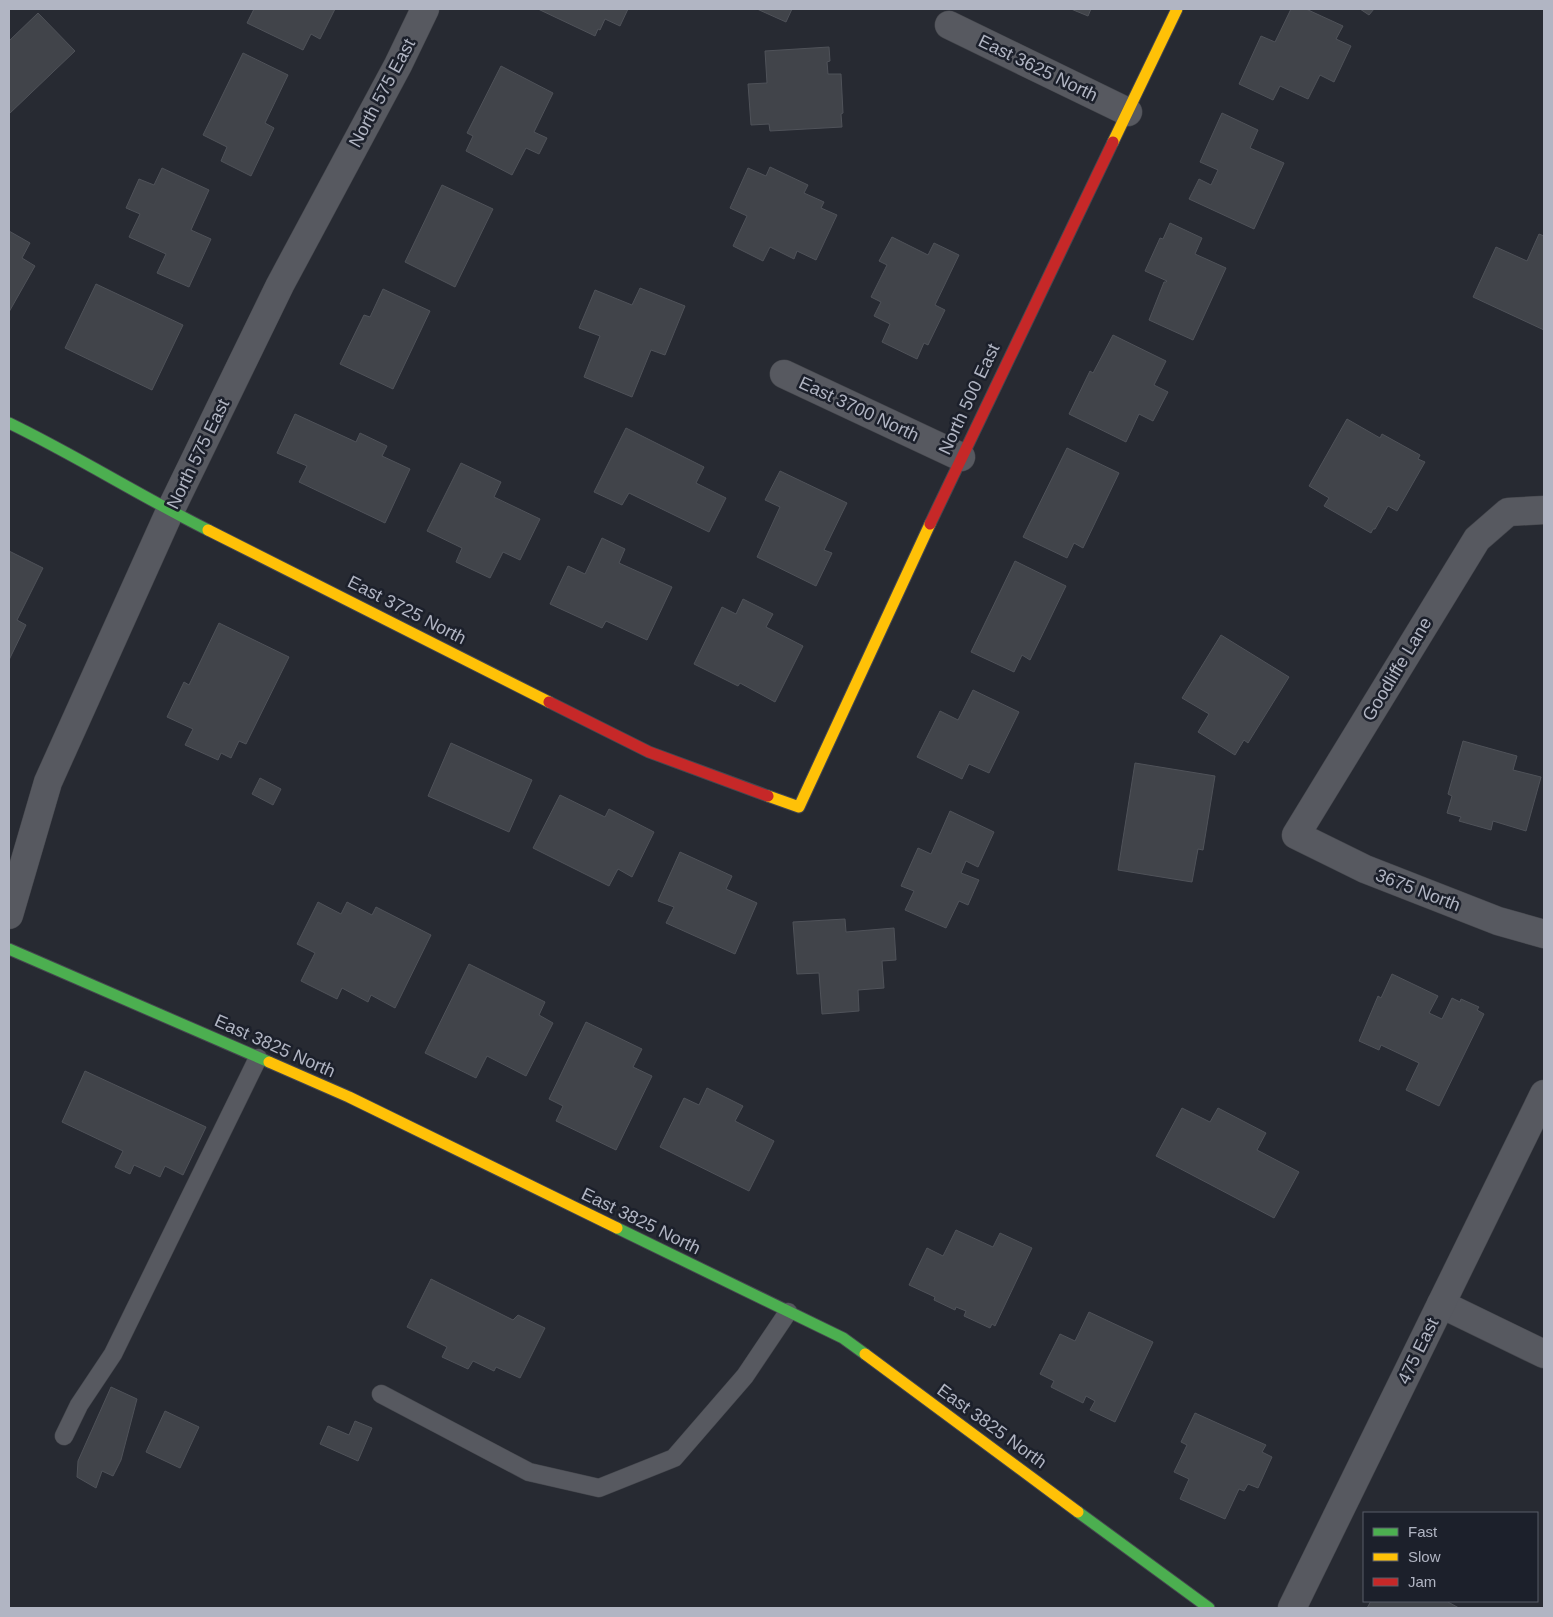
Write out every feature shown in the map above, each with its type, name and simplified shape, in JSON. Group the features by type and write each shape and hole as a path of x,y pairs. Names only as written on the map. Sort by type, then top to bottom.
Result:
{"street":[{"name":"North 575 East","path":"9,915 48,782 170,511 280,285 426,9"},
{"name":"North 500 East","path":"799,808 961,457 1177,9"},
{"name":"East 3625 North","path":"949,24 1128,112"},
{"name":"East 3700 North","path":"784,374 961,457"},
{"name":"East 3725 North","path":"9,423 170,511 649,752 799,808"},
{"name":"Goodliffe Lane","path":"1296,835 1477,539 1508,512 1544,510"},
{"name":"3675 North","path":"1296,835 1365,869 1498,921 1544,934"},
{"name":"East 3825 North","path":"9,949 349,1097 843,1338 1209,1608"},
{"name":"475 East","path":"1292,1608 1544,1094"},
{"path":"1441,1304 1544,1354"}],"lane":[{"path":"64,1436 79,1405 113,1354 258,1058"},
{"path":"381,1394 530,1472 599,1488 674,1458 745,1376 788,1312"}],"building":[{"path":"254,9 335,9 320,39 311,34 303,50 247,23"},
{"path":"538,9 628,9 620,26 605,19 595,36"},
{"path":"757,9 792,9 786,22"},
{"path":"1071,9 1091,9 1088,16"},
{"path":"1291,9 1306,9 1343,26 1336,39 1351,46 1334,82 1320,75 1308,99 1280,86 1273,100 1239,84 1261,36 1275,42"},
{"path":"1360,9 1374,9 1369,15"},
{"path":"38,13 75,51 9,114 9,41"},
{"path":"829,47 830,61 827,62 828,74 841,74 842,127 770,131 769,124 751,125 748,84 767,83 765,51"},
{"path":"243,53 288,75 265,123 274,128 251,176 221,161 227,147 203,135"},
{"path":"501,66 553,93 534,132 547,138 539,154 526,148 512,175 466,151 473,136 467,133"},
{"path":"1222,113 1258,130 1250,148 1284,163 1254,229 1189,199 1199,179 1211,185 1218,170 1200,162"},
{"path":"770,167 808,185 804,193 824,202 821,208 837,215 816,260 797,251 794,259 770,247 763,261 733,246 747,216 730,208 748,168 766,176"},
{"path":"162,168 209,190 191,230 211,239 189,287 157,273 166,254 129,237 140,214 126,208 139,179 154,185"},
{"path":"442,185 493,209 455,287 405,262"},
{"path":"1170,223 1202,238 1195,254 1226,268 1193,340 1149,320 1164,282 1167,281 1145,271 1160,238 1163,239"},
{"path":"9,231 30,243 22,258 35,266 9,312"},
{"path":"1539,234 1544,236 1544,330 1473,297 1496,247 1527,261"},
{"path":"892,237 928,255 934,243 959,255 935,305 945,310 928,345 924,343 917,359 882,342 890,324 874,316 881,302 871,297 887,265 879,261"},
{"path":"96,284 183,325 152,390 65,348"},
{"path":"640,288 685,306 665,355 651,350 632,397 584,377 600,336 579,328 595,290 632,305"},
{"path":"383,289 430,311 393,389 340,364 364,315 370,317"},
{"path":"1113,335 1166,361 1154,385 1168,392 1153,421 1139,414 1126,442 1069,414 1090,371 1093,373"},
{"path":"295,414 356,442 360,433 387,446 382,456 410,469 385,523 299,482 307,466 277,453"},
{"path":"1347,419 1380,438 1382,434 1420,455 1418,459 1425,462 1397,511 1388,506 1371,533 1324,506 1329,498 1309,486"},
{"path":"626,428 704,467 696,483 726,498 709,532 629,493 622,505 594,492"},
{"path":"1067,448 1119,473 1083,548 1074,543 1067,558 1023,537"},
{"path":"461,463 501,482 494,497 540,519 520,560 503,552 490,578 456,562 462,548 427,531"},
{"path":"780,471 847,503 824,550 832,553 816,586 757,557 780,507 765,500"},
{"path":"602,538 625,549 619,563 672,587 647,640 606,621 602,628 550,604 568,566 585,574"},
{"path":"9,551 43,568 17,620 26,625 9,660"},
{"path":"1015,561 1066,586 1030,660 1022,655 1014,672 971,652"},
{"path":"743,599 773,614 766,627 803,646 775,702 740,683 738,686 694,664 722,607 736,614"},
{"path":"219,623 289,657 246,744 239,741 231,758 221,753 218,760 185,745 193,729 167,717 184,682 189,685"},
{"path":"1221,635 1289,677 1248,743 1244,740 1235,755 1198,732 1209,714 1182,698"},
{"path":"973,690 1019,712 989,773 969,764 962,779 917,757 940,711 958,720"},
{"path":"1463,741 1517,756 1513,770 1541,777 1526,831 1493,821 1491,830 1459,821 1461,817 1447,813 1452,796 1448,794"},
{"path":"451,743 532,780 509,832 428,796"},
{"path":"1135,763 1215,776 1203,850 1198,849 1192,882 1118,870"},
{"path":"260,778 281,789 273,805 252,794"},
{"path":"560,795 605,817 609,809 654,832 632,877 618,869 609,886 533,848"},
{"path":"950,811 994,832 978,867 966,861 961,873 979,880 968,905 959,901 946,928 905,910 914,891 901,886 918,848 931,854"},
{"path":"680,852 732,876 726,889 757,903 735,954 666,923 674,907 658,901"},
{"path":"318,902 341,914 347,902 372,915 376,907 431,935 395,1008 371,995 368,1002 342,988 337,999 301,981 315,953 297,944"},
{"path":"845,919 846,932 894,928 896,960 882,961 884,988 858,990 859,1011 822,1014 819,973 797,974 793,922"},
{"path":"469,964 545,1002 539,1015 553,1023 526,1076 487,1056 476,1078 425,1053"},
{"path":"1392,974 1438,996 1429,1013 1442,1019 1452,998 1460,1002 1461,999 1479,1007 1477,1010 1484,1014 1439,1106 1406,1090 1419,1063 1381,1045 1379,1050 1359,1041 1378,996 1381,998"},
{"path":"586,1022 642,1049 633,1067 652,1076 616,1150 556,1121 563,1106 549,1099"},
{"path":"85,1071 206,1127 183,1175 165,1166 160,1177 134,1165 130,1174 115,1167 123,1151 62,1122"},
{"path":"707,1088 743,1106 735,1121 774,1141 749,1191 660,1147 684,1098 699,1105"},
{"path":"1182,1108 1210,1122 1218,1108 1266,1133 1257,1150 1299,1172 1274,1218 1156,1156"},
{"path":"956,1230 993,1247 1000,1233 1032,1248 995,1326 992,1324 990,1328 964,1316 966,1311 956,1307 955,1310 934,1300 935,1297 909,1285 927,1248 943,1256"},
{"path":"431,1279 513,1320 518,1315 545,1328 520,1378 496,1367 494,1371 473,1361 468,1369 442,1357 447,1347 407,1327"},
{"path":"1089,1312 1153,1342 1115,1422 1090,1410 1095,1401 1086,1396 1083,1403 1051,1387 1054,1381 1040,1374 1060,1334 1075,1341"},
{"path":"111,1387 137,1399 121,1460 113,1476 102,1471 96,1488 77,1477 78,1461"},
{"path":"165,1411 199,1427 180,1468 146,1452"},
{"path":"1195,1413 1266,1445 1262,1452 1272,1457 1258,1488 1248,1484 1244,1491 1239,1489 1225,1519 1180,1499 1189,1479 1174,1472 1187,1445 1181,1442"},
{"path":"355,1421 372,1428 358,1461 320,1444 328,1426 349,1435"},
{"path":"1370,1602 1448,1602 1459,1608 1367,1608"}],"traffic: fast":[{"path":"9,423 208,530"},
{"path":"9,949 269,1062"},
{"path":"617,1228 843,1338 865,1354"},
{"path":"1078,1512 1209,1608"}],"traffic: slow":[{"path":"1113,142 1177,9"},
{"path":"768,796 799,807 930,524"},
{"path":"208,530 549,702"},
{"path":"269,1062 349,1097 617,1228"},
{"path":"865,1354 1078,1512"}],"traffic: jam":[{"path":"930,524 1113,142"},
{"path":"549,702 649,752 768,796"}]}
